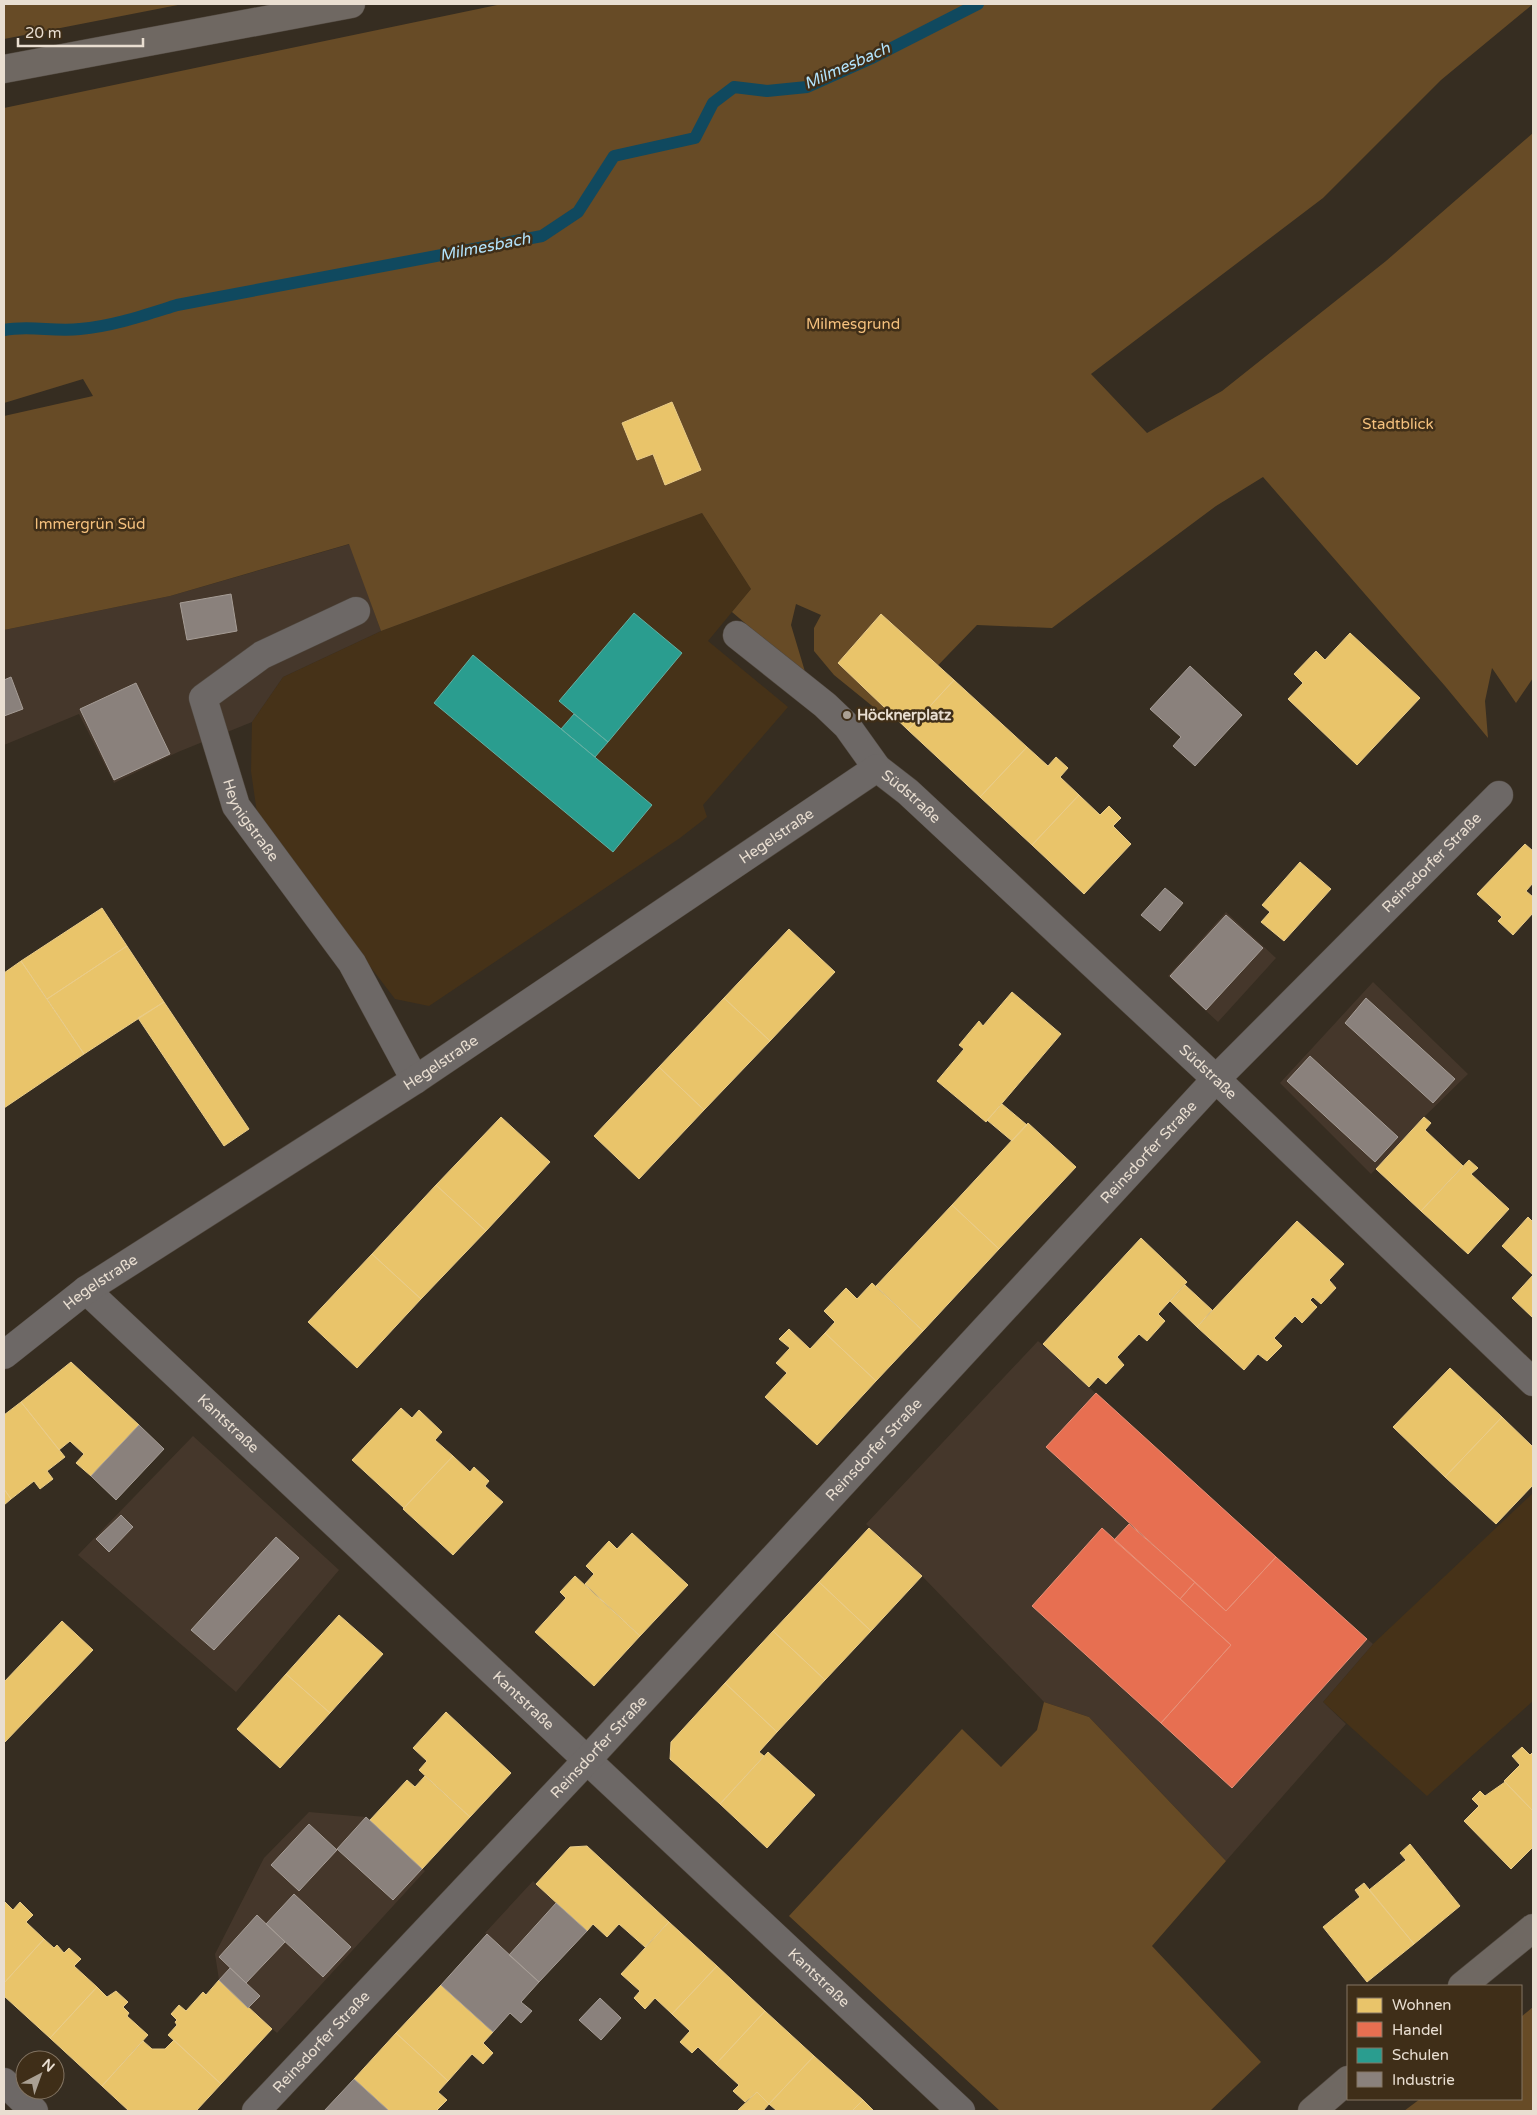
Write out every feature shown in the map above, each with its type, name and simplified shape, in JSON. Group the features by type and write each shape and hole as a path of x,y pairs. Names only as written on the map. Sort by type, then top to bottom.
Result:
{"main road":[{"path":"4,69 351,4"},
{"path":"1463,1985 1533,1928"},
{"path":"1312,2111 1347,2081"}],"street":[{"name":"Heynigstraße","path":"356,611 262,655 203,698 236,806 352,963 415,1080"},
{"path":"736,635 825,705 847,726 877,768"},
{"name":"Hegelstraße","path":"4,1355 86,1290 415,1080 877,768"},
{"name":"Südstraße","path":"877,768 915,798 1216,1079 1533,1382"},
{"name":"Reinsdorfer Straße","path":"256,2111 587,1760 1216,1079 1499,794"},
{"name":"Kantstraße","path":"86,1290 961,2111"},
{"path":"4,2082 34,2111"}],"shaded area":[{"path":"702,513 751,589 708,641 788,707 703,805 707,817 680,838 429,1006 395,999 258,820 251,771 252,722 283,677 381,631"},
{"path":"350,544 381,631 283,677 252,722 178,752 114,783 79,714 4,745 4,630 170,596"},
{"path":"1226,912 1276,958 1218,1022 1168,976"},
{"path":"1373,982 1468,1074 1424,1117 1371,1174 1280,1083"},
{"path":"1038,1341 1373,1644 1323,1702 1346,1724 1226,1861 1089,1717 1044,1702 922,1576 866,1524"},
{"path":"193,1436 339,1570 236,1692 78,1555"},
{"path":"1533,1493 1533,1701 1427,1796 1323,1702 1373,1644"},
{"path":"309,1812 366,1817 425,1871 277,2033 219,1980 215,1954 264,1858"},
{"path":"533,1881 556,1903 539,1982 485,1933"}],"green space":[{"path":"4,4 183,4 4,39"},
{"path":"502,4 1533,4 1441,80 1323,198 1091,374 1147,433 1222,391 1386,261 1533,133 1533,678 1516,703 1492,668 1485,701 1488,738 1263,477 1216,506 1052,628 977,625 887,718 834,675 814,651 814,628 821,615 796,604 791,625 806,675 732,612 751,589 702,513 381,631 349,544 170,596 4,630 4,416 93,396 83,379 4,403 4,108"},
{"path":"1044,1702 1089,1717 1226,1861 1152,1946 1261,2062 1210,2111 1000,2111 789,1916 962,1729 1001,1767 1037,1730"},
{"path":"1533,2007 1533,2111 1404,2111 1419,2100 1522,2100 1522,2016"}],"building: Wohnen":[{"path":"672,402 701,470 665,485 653,454 637,460 622,423"},
{"path":"881,614 954,680 908,730 838,663"},
{"path":"1350,633 1420,698 1357,765 1288,699 1303,683 1294,674 1316,651 1325,660"},
{"path":"954,680 1027,747 980,797 908,730"},
{"path":"1027,747 1048,766 1056,757 1068,768 1060,777 1079,795 1032,845 980,797"},
{"path":"1079,795 1100,815 1109,806 1121,818 1113,826 1131,844 1084,894 1032,845"},
{"path":"1525,844 1533,851 1533,883 1526,891 1533,897 1533,913 1513,935 1498,921 1502,917 1477,894"},
{"path":"1300,862 1331,889 1284,941 1261,922 1270,912 1262,905"},
{"path":"102,908 127,946 47,999 21,961"},
{"path":"789,929 835,972 770,1041 724,998"},
{"path":"127,946 164,1002 84,1054 47,999"},
{"path":"21,961 84,1054 4,1108 4,973"},
{"path":"1012,992 1061,1034 986,1122 937,1081 964,1049 959,1045 979,1021 983,1026"},
{"path":"724,998 770,1041 704,1110 659,1067"},
{"path":"164,1002 249,1129 224,1146 138,1018"},
{"path":"659,1067 704,1110 639,1179 594,1136"},
{"path":"1002,1104 1027,1125 1012,1141 987,1120"},
{"path":"501,1117 550,1162 486,1231 436,1185"},
{"path":"1424,1117 1431,1123 1425,1130 1463,1166 1421,1211 1376,1169"},
{"path":"1028,1123 1076,1167 999,1249 952,1205"},
{"path":"1469,1160 1478,1168 1471,1174 1509,1209 1468,1254 1421,1211"},
{"path":"436,1185 486,1231 421,1299 372,1254"},
{"path":"952,1205 999,1249 923,1331 876,1286"},
{"path":"1528,1217 1533,1222 1533,1275 1502,1246"},
{"path":"1297,1221 1344,1264 1329,1280 1336,1288 1321,1304 1313,1297 1310,1300 1317,1307 1302,1323 1295,1316 1274,1338 1282,1346 1267,1361 1258,1354 1244,1370 1197,1327"},
{"path":"1141,1238 1187,1282 1158,1314 1165,1321 1147,1341 1139,1334 1117,1357 1124,1365 1106,1384 1098,1377 1089,1387 1043,1344"},
{"path":"372,1254 421,1299 357,1368 308,1322"},
{"path":"1533,1275 1533,1318 1512,1298"},
{"path":"872,1283 923,1331 876,1381 825,1333 835,1322 824,1311 846,1288 857,1299"},
{"path":"1185,1285 1212,1310 1197,1327 1170,1301"},
{"path":"789,1329 810,1349 825,1333 876,1381 817,1445 765,1397 787,1373 776,1363 790,1348 779,1339"},
{"path":"71,1362 139,1425 91,1476 76,1463 84,1454 70,1441 59,1450 21,1402"},
{"path":"1450,1368 1502,1417 1445,1477 1393,1427"},
{"path":"21,1402 65,1457 47,1471 53,1479 40,1489 34,1481 11,1499 4,1489 4,1415"},
{"path":"401,1408 412,1418 419,1410 442,1432 435,1440 453,1456 404,1508 352,1460"},
{"path":"1502,1417 1533,1447 1533,1485 1496,1524 1445,1477"},
{"path":"453,1456 470,1472 474,1467 489,1481 485,1486 503,1502 453,1555 403,1509"},
{"path":"4,1489 11,1499 4,1505"},
{"path":"869,1528 922,1576 871,1631 819,1582"},
{"path":"632,1533 688,1585 640,1636 585,1584 594,1574 586,1566 609,1541 617,1549"},
{"path":"575,1576 640,1636 594,1686 535,1632 566,1598 560,1592"},
{"path":"819,1582 871,1631 825,1680 773,1631"},
{"path":"339,1615 383,1654 330,1713 286,1674"},
{"path":"62,1621 93,1650 4,1743 4,1682"},
{"path":"773,1631 825,1680 777,1732 725,1683"},
{"path":"286,1674 330,1713 280,1768 237,1729"},
{"path":"725,1683 777,1732 759,1752 764,1756 720,1804 670,1759 671,1742"},
{"path":"446,1712 511,1773 470,1817 419,1770 427,1761 413,1748"},
{"path":"1522,1747 1530,1755 1533,1752 1533,1811 1504,1781 1520,1765 1512,1756"},
{"path":"768,1752 815,1795 767,1848 720,1804"},
{"path":"425,1776 470,1817 422,1869 370,1820 407,1780 415,1787"},
{"path":"1505,1782 1533,1811 1533,1847 1511,1869 1464,1821 1479,1806 1472,1799 1480,1791 1485,1796"},
{"path":"1410,1844 1460,1906 1414,1944 1369,1890 1406,1860 1400,1853"},
{"path":"587,1846 669,1922 645,1947 619,1924 607,1937 593,1924 587,1931 536,1884 570,1847"},
{"path":"1364,1883 1414,1944 1367,1982 1323,1927 1360,1897 1355,1890"},
{"path":"4,1901 13,1910 20,1902 33,1915 26,1922 44,1939 4,1983"},
{"path":"669,1922 717,1966 672,2014 655,1998 645,2009 634,1998 640,1991 621,1974"},
{"path":"44,1939 54,1948 57,1945 64,1953 69,1948 81,1959 74,1966 97,1987 50,2038 4,1996 4,1983"},
{"path":"717,1966 765,2011 716,2064 698,2047 692,2053 680,2042 690,2031 672,2014"},
{"path":"219,1980 272,2029 221,2084 168,2035 177,2025 175,2022 177,2020 171,2014 179,2005 186,2011 203,1992 206,1995"},
{"path":"441,1985 493,2032 483,2043 493,2053 483,2064 472,2054 448,2081 396,2033"},
{"path":"97,1987 107,1997 116,1991 128,2002 123,2007 129,2013 127,2016 148,2035 102,2086 50,2038"},
{"path":"765,2011 814,2056 769,2104 757,2092 745,2102 733,2091 739,2085 716,2064"},
{"path":"396,2033 448,2081 438,2092 447,2100 436,2111 389,2111 354,2079"},
{"path":"174,2040 221,2084 196,2111 129,2111 102,2086 143,2041 152,2049 165,2049"},
{"path":"814,2056 863,2100 852,2111 777,2111 769,2104"},
{"path":"757,2092 769,2104 763,2111 737,2111"},
{"path":"863,2100 874,2111 852,2111"}],"building: Handel":[{"path":"1096,1393 1276,1557 1226,1611 1046,1447"},
{"path":"1129,1524 1195,1582 1180,1599 1114,1540"},
{"path":"1102,1528 1231,1645 1161,1723 1032,1606"},
{"path":"1276,1557 1367,1639 1232,1788 1161,1723 1231,1645 1180,1599 1195,1582 1226,1611"}],"building: Schulen":[{"path":"634,613 682,653 608,742 559,701"},
{"path":"473,655 652,805 613,852 434,703"},
{"path":"574,714 608,742 595,757 561,729"}],"building: Industrie":[{"path":"231,594 237,631 187,640 180,603"},
{"path":"1190,666 1242,715 1195,766 1173,746 1181,737 1150,709"},
{"path":"11,677 23,709 4,716 4,680"},
{"path":"136,683 170,754 114,780 80,709"},
{"path":"1165,888 1183,903 1160,931 1141,915"},
{"path":"1226,915 1263,948 1206,1010 1170,976"},
{"path":"1366,998 1455,1079 1433,1103 1345,1023"},
{"path":"1310,1056 1398,1137 1375,1162 1287,1081"},
{"path":"139,1425 164,1449 116,1500 91,1476"},
{"path":"121,1515 133,1527 109,1552 96,1539"},
{"path":"276,1537 299,1558 214,1650 191,1630"},
{"path":"366,1817 422,1869 393,1900 337,1849"},
{"path":"309,1824 337,1850 299,1891 271,1865"},
{"path":"294,1894 351,1947 323,1977 266,1924"},
{"path":"556,1903 587,1931 539,1982 509,1955"},
{"path":"257,1915 285,1942 246,1983 219,1957"},
{"path":"487,1934 539,1982 521,2002 532,2011 521,2023 510,2013 493,2032 441,1985"},
{"path":"230,1968 260,1996 248,2008 219,1980"},
{"path":"600,1998 621,2018 601,2040 579,2020"},
{"path":"354,2079 389,2111 324,2111"}],"waterway":[{"name":"Milmesbach","path":"4,330 23,328 70,330 93,328 129,320 177,305 542,236 578,212 614,156 695,138 713,103 734,87 767,91 807,87 874,57 978,4"}],"tram line":[{"path":"1448,1985 1533,1916"},
{"path":"1476,1985 1533,1939"},
{"path":"1298,2111 1347,2068"},
{"path":"1324,2111 1347,2091"}],"place":[{"name":"Höcknerplatz","path":"847,715"}],"park label":[{"name":"Milmesgrund","path":"853,324"},
{"name":"Stadtblick","path":"1398,424"},
{"name":"Immergrün Süd","path":"90,524"}]}
